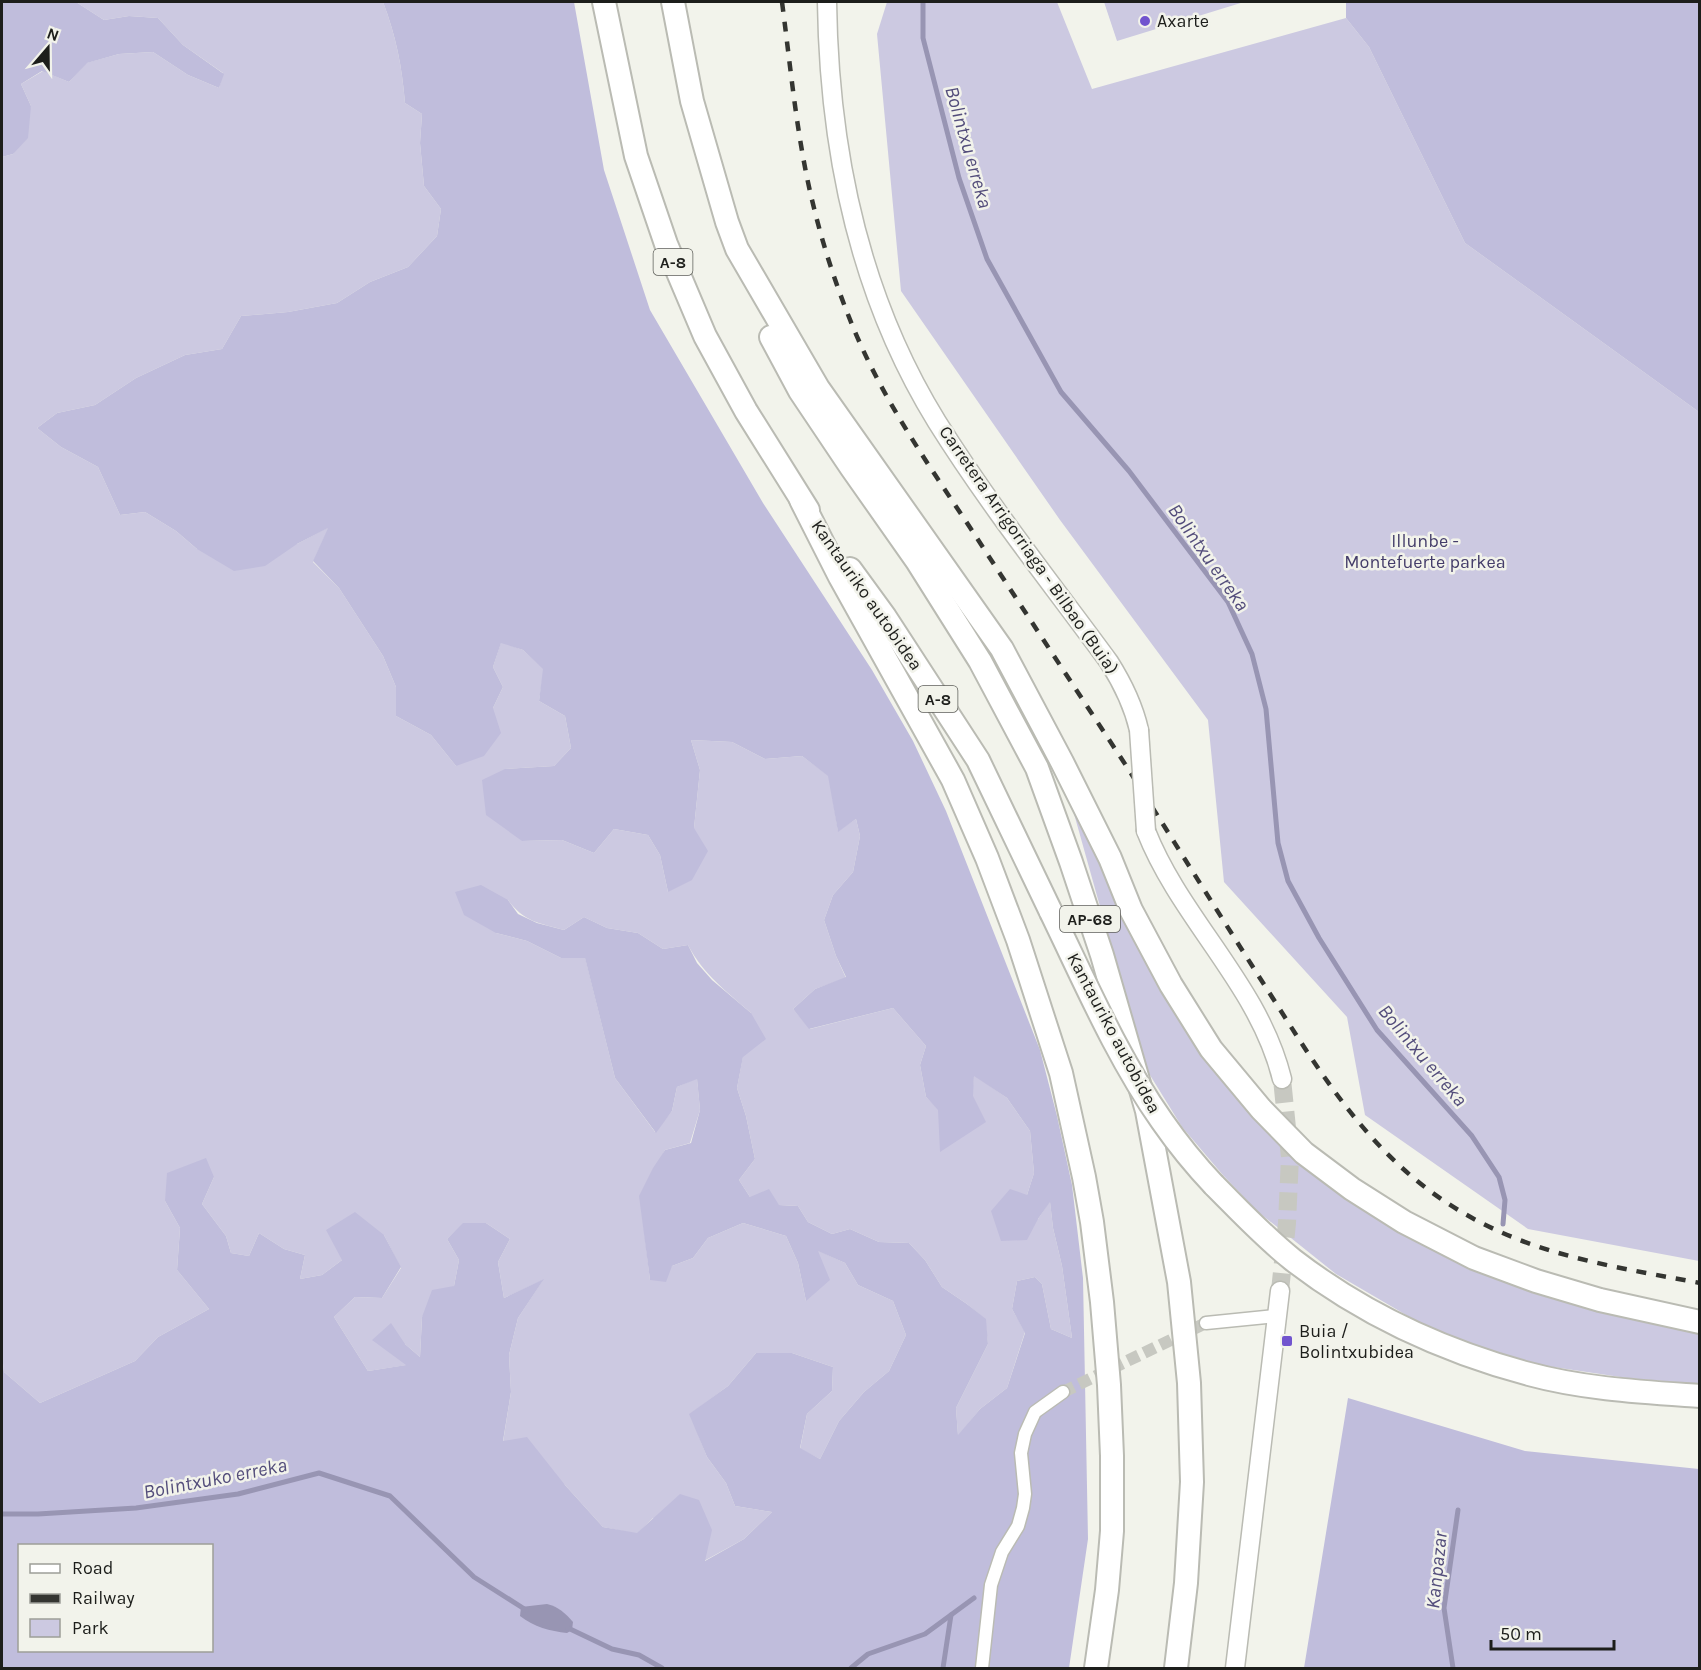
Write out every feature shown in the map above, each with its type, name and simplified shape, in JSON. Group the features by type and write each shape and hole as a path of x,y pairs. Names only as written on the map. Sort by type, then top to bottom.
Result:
{"highway":[{"name":"Kantauriko autobidea","path":"604,2 636,156 666,244 705,336 746,411 801,500 885,617 978,760 1095,1002 1137,1080 1161,1120 1186,1154 1270,1240 1321,1281 1387,1321 1456,1352 1530,1374 1631,1391 1700,1396"},
{"path":"673,2 692,101 736,249 818,388 1002,649 1110,858 1131,910 1171,985 1211,1048 1261,1109 1305,1153 1352,1189 1440,1242 1474,1258 1536,1281 1609,1302 1700,1322"},
{"name":"AP-68","path":"736,249 761,319 800,391 918,561 980,661 1037,768 1102,955 1147,1111 1179,1282 1189,1383 1192,1482 1186,1583 1176,1668"},
{"path":"801,500 840,577 953,780 987,858 1018,940 1061,1074 1092,1222 1109,1385 1112,1531 1107,1590 1096,1668"}],"street":[{"name":"Carretera Arrigorriaga - Bilbao (Buia)","path":"827,2 828,47 837,142 844,183 868,275 891,333 937,421 1114,669 1133,706 1139,730 1146,831 1155,853 1167,875 1235,976 1260,1020 1275,1054 1282,1079"},
{"path":"1235,1668 1280,1291"},
{"path":"1206,1323 1276,1316"},
{"path":"982,1668 991,1585 1002,1552 1018,1526 1023,1508 1025,1494 1021,1453 1025,1434 1035,1412 1063,1392"}],"green space":[{"path":"76,2 383,2 398,51 405,103 422,114 420,143 424,186 441,209 437,236 408,267 370,282 337,303 288,312 241,316 222,349 185,355 136,378 95,405 57,413 37,428 61,447 98,467 120,515 145,512 176,531 197,549 297,544 329,527 313,562 339,588 383,656 396,687 396,716 431,735 456,766 493,708 503,687 493,667 501,642 523,650 544,669 539,701 565,716 571,748 554,766 505,769 522,841 562,840 594,853 614,829 648,835 660,855 668,892 694,828 700,770 691,740 732,742 765,759 802,756 829,776 838,831 856,819 860,836 853,872 833,895 824,920 846,978 815,989 793,1009 810,1029 893,1008 926,1046 920,1065 926,1097 938,1109 972,1096 974,1075 1007,1098 1030,1131 1034,1173 1027,1195 1038,1219 1050,1201 1072,1338 1051,1329 1042,1284 1035,1277 1017,1281 1012,1309 1025,1332 1007,1388 980,1409 958,1436 956,1408 988,1344 985,1319 942,1287 925,1260 909,1243 879,1242 850,1229 832,1234 808,1222 798,1206 779,1205 750,1197 739,1180 755,1159 746,1116 737,1088 751,1013 708,974 688,945 663,949 638,933 607,928 584,917 564,930 526,917 508,900 496,933 527,941 561,958 585,957 615,1078 655,1132 672,1111 677,1087 697,1078 700,1110 690,1143 665,1150 640,1196 650,1280 672,1266 693,1258 708,1238 743,1223 786,1236 798,1263 806,1301 817,1250 845,1263 858,1285 893,1301 906,1335 889,1371 864,1392 839,1421 820,1459 800,1449 807,1414 832,1391 833,1367 792,1353 756,1353 728,1386 690,1414 707,1457 726,1483 735,1506 772,1512 744,1539 704,1561 653,1518 637,1534 603,1527 565,1485 503,1442 511,1392 509,1355 518,1318 543,1280 504,1298 498,1262 510,1239 486,1223 463,1224 447,1239 459,1260 454,1286 422,1317 420,1357 405,1344 407,1365 368,1371 334,1317 355,1297 382,1298 401,1268 384,1235 322,1275 300,1279 305,1255 284,1249 259,1233 249,1256 231,1253 226,1236 202,1204 214,1177 165,1201 180,1228 177,1270 209,1309 158,1337 135,1361 40,1403 4,1372 2,1355 2,157 13,154 31,106 21,84 43,71 69,82 86,63 119,54 153,52 188,75 219,88 223,73 183,45 158,18 129,16 104,20"},
{"name":"Illunbe - Montefuerte parkea","path":"887,2 1057,2 1092,89 1346,18 1369,47 1465,243 1699,412 1699,1261 1528,1229 1365,1115 1347,1017 1224,882 1208,720 1060,520 901,291 877,34"},
{"name":"Axarte","path":"1104,2 1244,2 1117,41"},
{"path":"1071,803 1178,1017 1226,1086 1277,1138 1395,1228 1447,1258 1517,1286 1699,1331 1699,1384 1627,1378 1540,1365 1437,1333 1336,1274 1257,1211 1182,1127 1145,1067"}],"shaded area":[{"path":"2,2 76,2 104,20 129,16 158,18 183,45 224,74 219,88 188,75 153,52 119,54 87,63 69,82 42,71 21,84 31,106 28,138 13,154 2,157"},
{"path":"383,2 574,2 604,170 650,310 763,503 872,670 913,741 946,811 1040,1050 1072,1185 1083,1278 1088,1539 1069,1668 2,1668 2,1355 4,1372 40,1403 135,1361 158,1337 209,1309 177,1270 180,1228 165,1201 167,1173 206,1158 214,1177 202,1204 226,1236 231,1253 249,1256 259,1233 284,1249 305,1255 300,1279 322,1275 342,1260 326,1230 355,1212 384,1235 401,1267 382,1298 355,1297 334,1317 368,1371 406,1365 372,1340 391,1323 405,1344 420,1357 422,1317 432,1290 454,1286 459,1260 447,1239 463,1223 486,1223 510,1239 498,1262 504,1298 544,1279 518,1318 509,1355 511,1392 503,1441 527,1437 565,1485 603,1527 637,1533 680,1494 699,1500 712,1530 705,1561 744,1539 772,1512 735,1506 726,1483 707,1457 689,1414 728,1386 756,1353 792,1353 833,1367 832,1391 807,1414 800,1448 820,1459 839,1421 864,1392 889,1371 906,1335 893,1301 858,1285 845,1263 818,1251 830,1280 806,1301 798,1263 786,1236 743,1223 708,1238 693,1258 672,1266 666,1282 650,1280 639,1196 665,1150 691,1143 700,1110 697,1079 677,1087 672,1111 656,1133 615,1078 585,958 561,958 527,941 496,933 464,915 455,892 481,885 508,900 518,914 537,923 564,930 584,917 607,928 638,933 663,949 688,945 697,963 712,980 751,1013 766,1039 743,1057 737,1088 746,1116 755,1159 739,1180 750,1197 769,1189 779,1205 798,1206 808,1222 832,1234 850,1229 879,1242 909,1243 925,1260 942,1287 986,1319 988,1344 956,1408 958,1435 980,1409 1007,1388 1025,1333 1012,1309 1017,1281 1035,1277 1042,1284 1051,1329 1072,1338 1050,1202 1027,1240 1001,1241 991,1211 1010,1189 1027,1195 1034,1173 1030,1131 1007,1098 974,1076 973,1096 986,1122 940,1152 938,1110 926,1097 920,1065 926,1046 893,1008 809,1029 793,1009 815,989 846,977 824,920 833,895 853,872 860,836 856,819 838,832 828,776 802,756 765,759 732,742 691,740 700,770 694,828 708,851 692,880 668,892 660,855 648,835 614,829 594,853 562,840 522,841 486,815 482,780 505,769 554,766 571,748 565,716 539,701 543,669 523,650 501,643 493,667 503,687 493,708 501,733 484,756 456,766 431,735 396,716 396,687 383,656 339,588 313,561 328,528 297,544 265,566 234,571 197,549 176,531 145,512 120,515 98,467 61,447 37,428 57,413 95,405 136,378 185,355 222,349 241,316 288,312 337,303 370,282 408,267 437,236 441,209 424,186 420,143 422,114 405,103 398,51"},
{"path":"1346,2 1699,2 1699,412 1465,243 1369,47 1346,18"},
{"path":"1348,1398 1525,1451 1699,1469 1699,1668 1304,1668"},
{"path":"547,1604 558,1609 573,1622 572,1630 567,1633 548,1630 520,1616 521,1607"}],"waterway":[{"name":"Bolintxu erreka","path":"923,2 923,38 959,178 987,259 1061,392 1129,471 1228,602 1252,654 1266,709 1278,843 1288,881 1319,938 1377,1030 1472,1136 1499,1177 1505,1200 1503,1224"},
{"name":"Bolintxuko erreka","path":"2,1514 136,1508 238,1494 319,1473 390,1496 474,1577 526,1610"},
{"name":"Kanpazar","path":"1453,1668 1444,1608 1458,1510"},
{"name":"Bolintxuko erreka","path":"851,1668 868,1654 925,1634 974,1598"},
{"path":"943,1668 951,1615"},
{"name":"Bolintxuko erreka","path":"568,1628 612,1649 639,1655 662,1668"}],"tunnel":[{"path":"1280,1291 1287,1223 1290,1157 1282,1079"},
{"path":"1063,1392 1206,1323"}],"railway":[{"path":"782,2 799,131 814,208 842,298 878,380 923,456 1127,767 1318,1068 1378,1144 1426,1188 1458,1210 1490,1227 1557,1252 1626,1269 1700,1283"}],"place":[{"name":"Axarte","path":"1145,21"},
{"name":"Buia / Bolintxubidea","path":"1287,1341"}]}
